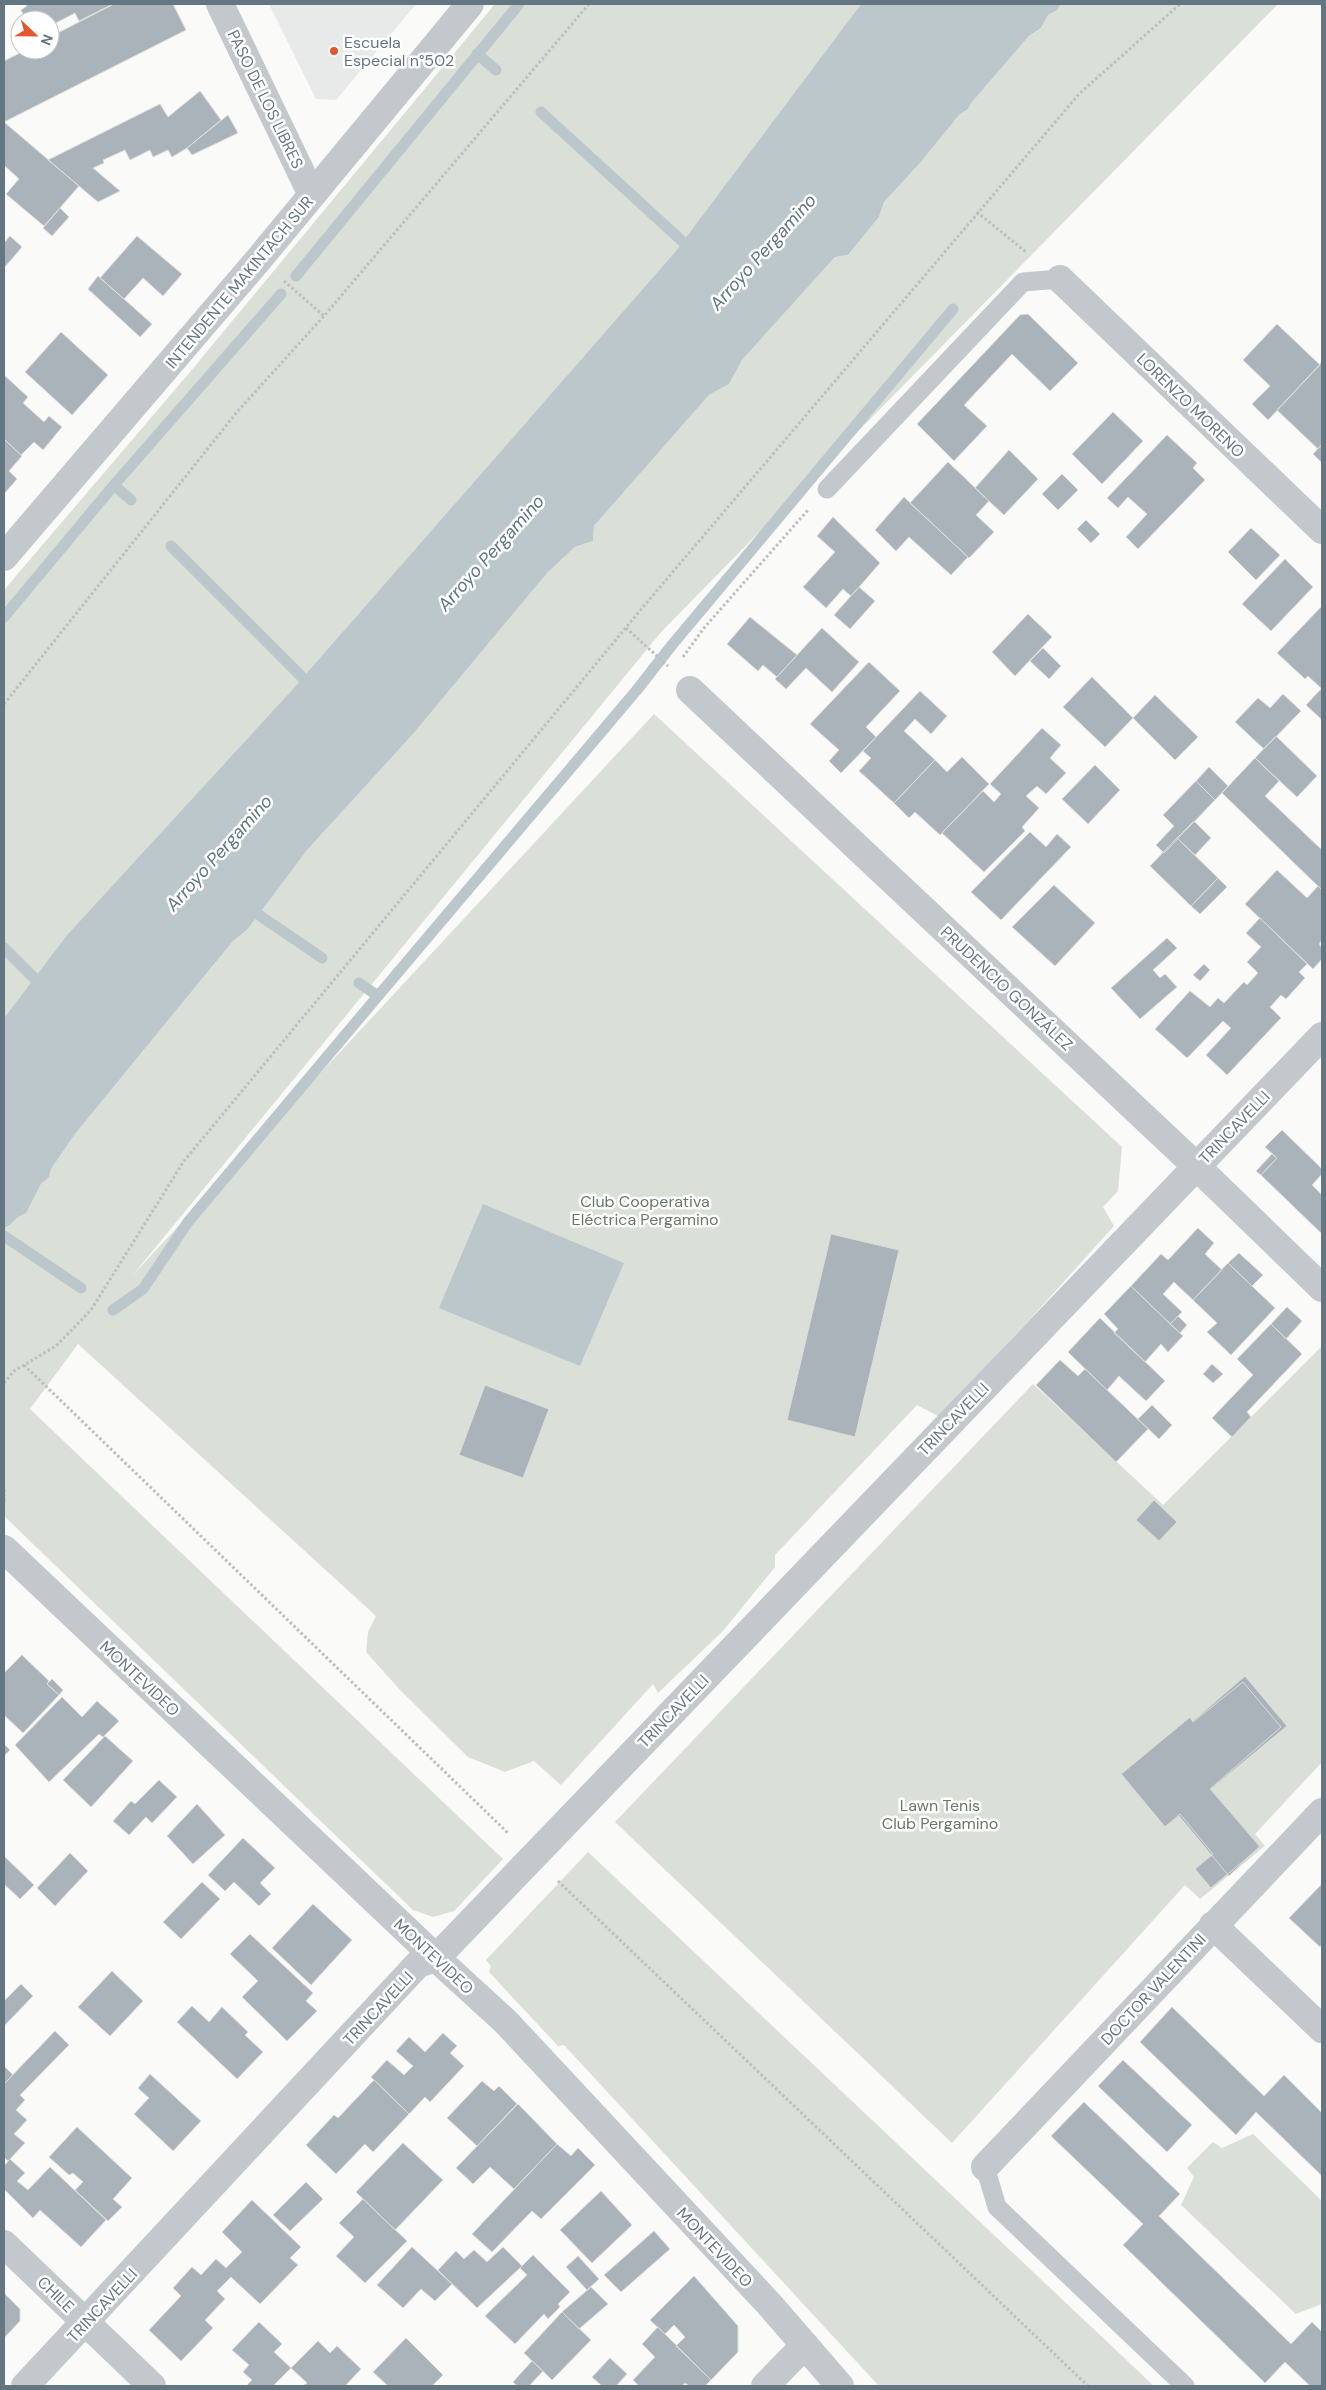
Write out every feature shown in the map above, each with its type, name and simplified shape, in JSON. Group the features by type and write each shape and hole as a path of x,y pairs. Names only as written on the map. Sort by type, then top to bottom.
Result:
{"street":[{"name":"PASO DE LOS LIBRES","path":"220,4 312,195"},
{"name":"INTENDENTE MAKINTACH SUR","path":"4,557 312,195 470,4"},
{"name":"LORENZO MORENO","path":"1060,280 1322,530"},
{"name":"PRUDENCIO GONZÁLEZ","path":"690,690 1196,1166 1322,1288"},
{"name":"TRINCAVELLI","path":"25,2386 418,1964 436,1958 1322,1036"},
{"name":"MONTEVIDEO","path":"4,1549 506,2022 805,2345 840,2386"},
{"name":"DOCTOR VALENTINI","path":"986,2167 1322,1812"},
{"path":"1213,1925 1322,2029"},
{"name":"CHILE","path":"4,2244 152,2386"},
{"path":"765,2386 805,2345"}],"lane":[{"path":"827,488 1023,282 1060,280"},
{"path":"986,2167 997,2207 1185,2386"}],"path":[{"path":"4,704 237,412 324,316 590,4"},
{"path":"4,1383 14,1371 56,1346 91,1310 184,1161 626,628 1079,94 1180,4"},
{"path":"978,212 1060,280"},
{"path":"288,285 324,316"},
{"path":"678,664 704,628 827,488"},
{"path":"626,628 671,669"},
{"path":"24,1365 484,1809"},
{"path":"4,1489 4,1503"},
{"path":"564,1888 1088,2386"}],"shaded area":[{"name":"Escuela Especial n°502","path":"269,4 416,4 336,100 316,99"}],"green space":[{"path":"495,4 861,4 675,252 291,691 67,935 4,1018 4,590 190,372"},
{"name":"Club Cooperativa Eléctrica Pergamino","path":"1061,4 1278,4 662,631 132,1276 654,714 1122,1147 1118,1191 1103,1207 1114,1226 1032,1317 938,1416 917,1405 775,1555 775,1567 723,1631 658,1693 653,1684 561,1785 534,1761 505,1772 468,1757 401,1691 366,1652 368,1632 376,1616 78,1344 30,1409 503,1859 454,1911 433,1917 413,1910 4,1516 4,1228 26,1212 41,1184 49,1177 51,1169 75,1134 233,941 247,930 308,849 413,734 548,572 575,547 593,541 594,526 709,395 729,384 742,360 835,257 848,255 879,217 884,202 921,162 959,115 968,109 1029,36 1041,28 1048,15 1057,10"},
{"name":"Lawn Tenis Club Pergamino","path":"1322,1346 1322,1762 1255,1834 1265,1846 1200,1899 1185,1885 952,2143 615,1822 1033,1384 1163,1505"},
{"path":"588,1852 1154,2386 879,2386 564,2045 558,2046 489,1972 491,1966 486,1960"},
{"path":"1253,2134 1322,2201 1322,2304 1296,2314 1181,2205 1194,2177 1187,2168 1213,2142 1222,2148"}],"water":[{"name":"Arroyo Pergamino","path":"861,4 1061,4 1057,10 1048,15 1041,28 1029,36 968,109 959,115 921,162 884,202 879,217 848,255 835,257 742,360 729,384 709,395 594,526 593,541 575,547 548,572 413,734 308,849 247,930 233,941 75,1134 51,1169 49,1177 41,1184 26,1213 4,1228 4,1018 67,935 291,691 675,252"},
{"path":"483,1204 624,1263 580,1366 439,1308"}],"building":[{"path":"25,4 113,4 79,21 75,13 60,21 60,10 21,10 27,6"},
{"path":"114,4 173,4 186,30 4,122 4,61 10,58 10,60 60,60 60,32"},
{"path":"200,91 221,120 187,148 172,157 168,150 153,157 150,150 130,160 125,150 103,160 104,163 93,168 120,191 98,202 48,160 160,104 168,117"},
{"path":"228,115 238,133 192,155 187,148"},
{"path":"4,122 79,186 44,226 6,194 19,179 4,165"},
{"path":"60,208 69,217 52,236 43,228"},
{"path":"10,236 22,247 4,268 4,243"},
{"path":"137,236 182,274 163,296 143,278 124,299 100,278"},
{"path":"98,276 152,324 140,337 88,289"},
{"path":"1028,314 1078,363 1050,391 1012,354 964,405 987,426 954,461 917,424 1020,315"},
{"path":"1277,324 1320,365 1268,420 1252,404 1270,386 1243,360"},
{"path":"61,332 108,375 72,415 25,372"},
{"path":"1322,362 1322,444 1318,449 1277,410"},
{"path":"4,375 28,397 23,403 44,422 49,416 62,427 43,450 34,442 21,455 4,439"},
{"path":"1113,412 1143,441 1102,484 1072,454"},
{"path":"1167,435 1197,463 1193,468 1205,480 1138,549 1126,537 1147,514 1128,497 1118,508 1107,498"},
{"path":"4,439 22,456 9,471 17,479 4,494"},
{"path":"1322,444 1322,463 1313,454"},
{"path":"1009,450 1038,479 1004,515 975,488"},
{"path":"948,462 989,501 976,515 994,532 969,558 910,503"},
{"path":"1062,474 1078,490 1058,510 1042,494"},
{"path":"904,497 968,557 951,575 909,537 896,551 875,530"},
{"path":"833,517 880,563 851,596 843,589 826,608 803,587 835,552 817,536"},
{"path":"1086,520 1100,534 1091,543 1077,529"},
{"path":"1251,528 1280,555 1256,580 1228,552"},
{"path":"1285,559 1313,587 1271,631 1242,604"},
{"path":"859,587 875,601 850,629 834,615"},
{"path":"1321,607 1322,689 1308,676 1305,679 1277,653"},
{"path":"1028,614 1052,637 1015,676 992,652"},
{"path":"750,617 797,655 777,677 763,665 758,671 727,644"},
{"path":"822,628 859,662 832,692 806,668 786,689 775,679"},
{"path":"1043,648 1061,666 1049,679 1030,661"},
{"path":"869,662 900,691 866,727 876,737 841,773 829,761 839,750 810,724"},
{"path":"1092,677 1133,718 1105,747 1063,707"},
{"path":"1322,688 1322,720 1306,705"},
{"path":"920,691 947,716 931,734 915,719 904,731 935,760 894,803 859,771 871,758 863,751"},
{"path":"1283,694 1301,711 1264,749 1235,722 1258,698 1270,708"},
{"path":"1155,695 1198,737 1175,760 1133,718"},
{"path":"1042,728 1061,745 1050,758 1066,773 1046,794 1037,786 1026,796 1039,808 1022,827 1025,831 984,872 942,833 983,791 994,802 1001,794 990,784"},
{"path":"1276,736 1317,776 1297,797 1255,758"},
{"path":"962,757 989,784 940,835 915,812 909,818 894,803 935,760 947,772"},
{"path":"1255,758 1279,781 1265,796 1322,850 1322,890 1222,793"},
{"path":"1095,765 1120,790 1088,824 1062,799"},
{"path":"1209,767 1228,786 1215,800 1196,781"},
{"path":"1196,781 1215,800 1164,853 1156,845 1174,826 1163,815"},
{"path":"1194,821 1211,838 1195,855 1177,838"},
{"path":"1030,832 1046,847 1057,834 1071,847 1001,920 971,892"},
{"path":"1177,838 1218,878 1191,906 1150,866"},
{"path":"1277,870 1307,898 1318,886 1322,890 1322,940 1319,944 1322,948 1322,959 1313,969 1245,904"},
{"path":"1218,878 1227,887 1200,914 1191,906"},
{"path":"1054,885 1095,923 1055,966 1012,927"},
{"path":"1260,918 1307,964 1299,972 1305,978 1286,999 1281,995 1270,1007 1281,1018 1227,1075 1206,1055 1231,1028 1223,1021 1187,1058 1155,1029 1190,991 1210,1007 1218,998 1224,1003 1244,982 1247,985 1258,973 1247,962 1261,947 1246,933"},
{"path":"1167,938 1177,948 1153,970 1160,978 1165,974 1177,987 1140,1019 1111,988"},
{"path":"1204,964 1210,970 1200,981 1193,975"},
{"path":"1282,1130 1322,1169 1322,1174 1312,1185 1322,1195 1322,1234 1261,1175 1277,1158 1265,1147"},
{"path":"1272,1154 1277,1158 1261,1175 1256,1171"},
{"path":"1198,1228 1214,1243 1205,1254 1222,1270 1193,1300 1174,1282 1163,1294 1182,1312 1170,1324 1131,1286 1161,1254 1168,1260"},
{"path":"831,1234 899,1250 855,1437 787,1420"},
{"path":"1239,1253 1263,1275 1252,1286 1228,1263"},
{"path":"1228,1263 1275,1308 1231,1355 1207,1332 1217,1323 1193,1300"},
{"path":"1131,1286 1183,1336 1168,1352 1161,1344 1145,1362 1114,1333 1118,1329 1104,1314"},
{"path":"1287,1307 1302,1321 1286,1339 1271,1324"},
{"path":"1178,1316 1187,1325 1180,1333 1170,1324"},
{"path":"1100,1318 1165,1381 1146,1401 1119,1376 1107,1390 1068,1352"},
{"path":"1271,1324 1302,1354 1247,1412 1251,1417 1232,1437 1212,1418 1253,1375 1237,1359"},
{"path":"1060,1360 1078,1376 1085,1369 1148,1429 1116,1462 1036,1385"},
{"path":"1212,1364 1223,1374 1213,1383 1203,1374"},
{"path":"485,1385 549,1409 523,1478 459,1455"},
{"path":"1152,1405 1172,1425 1159,1439 1138,1419"},
{"path":"1154,1500 1177,1522 1159,1541 1136,1520"},
{"path":"22,1655 49,1681 47,1684 59,1695 23,1733 4,1715 4,1673"},
{"path":"1245,1676 1287,1726 1211,1789 1260,1847 1211,1888 1195,1869 1213,1854 1180,1814 1165,1827 1121,1774 1190,1717 1193,1721"},
{"path":"52,1679 63,1690 59,1695 47,1684"},
{"path":"1243,1682 1281,1727 1210,1789 1260,1846 1229,1876 1179,1816 1165,1827 1121,1774 1190,1717 1193,1722"},
{"path":"62,1697 82,1717 97,1701 119,1721 103,1737 99,1734 49,1782 15,1745"},
{"path":"105,1736 133,1761 91,1807 63,1780"},
{"path":"4,1744 10,1750 4,1756"},
{"path":"159,1780 177,1797 152,1823 146,1817 129,1835 113,1821 131,1801 135,1804"},
{"path":"197,1804 225,1835 193,1864 167,1836"},
{"path":"243,1838 275,1868 260,1883 271,1894 259,1906 234,1882 225,1891 208,1875"},
{"path":"70,1853 88,1871 55,1906 37,1888"},
{"path":"4,1856 34,1885 20,1899 4,1884"},
{"path":"202,1882 220,1899 181,1939 163,1922"},
{"path":"1322,1884 1322,1944 1320,1947 1289,1918"},
{"path":"313,1904 352,1940 311,1985 272,1948"},
{"path":"250,1934 313,1993 306,2001 317,2011 287,2041 242,1997 258,1981 230,1954"},
{"path":"112,1971 143,2001 110,2036 78,2007"},
{"path":"21,1984 33,1996 4,2026 4,2001"},
{"path":"192,2006 209,2022 222,2007 248,2032 245,2035 263,2052 237,2079 177,2022"},
{"path":"1172,2007 1264,2096 1284,2075 1322,2113 1322,2176 1256,2112 1236,2135 1140,2042"},
{"path":"55,2031 69,2045 20,2095 25,2100 16,2110 27,2120 14,2134 25,2143 8,2161 4,2157 4,2084"},
{"path":"443,2033 457,2046 450,2053 464,2066 430,2102 425,2097 409,2114 371,2077 387,2060 404,2075 413,2066 396,2051 409,2037 425,2052"},
{"path":"1123,2060 1192,2125 1167,2152 1098,2086"},
{"path":"4,2066 13,2075 4,2084"},
{"path":"150,2074 201,2121 173,2151 134,2114 149,2098 138,2088"},
{"path":"374,2080 409,2114 373,2152 365,2144 336,2174 306,2145 334,2115 338,2118"},
{"path":"482,2081 494,2091 499,2086 517,2104 477,2146 447,2118"},
{"path":"1084,2102 1180,2194 1159,2216 1291,2344 1312,2322 1322,2332 1322,2386 1310,2386 1285,2362 1265,2383 1123,2245 1143,2224 1051,2136"},
{"path":"518,2104 557,2144 514,2189 490,2167 473,2184 456,2168"},
{"path":"77,2127 132,2178 113,2199 122,2207 108,2221 75,2190 83,2182 73,2173 69,2175 49,2157"},
{"path":"403,2143 443,2180 395,2230 356,2192"},
{"path":"557,2144 571,2156 578,2148 595,2165 541,2219 532,2211 492,2252 472,2234"},
{"path":"10,2159 25,2173 17,2181 28,2190 50,2167 106,2220 81,2247 40,2210 33,2218 4,2189 4,2166"},
{"path":"306,2182 323,2199 290,2231 273,2215"},
{"path":"601,2191 632,2225 592,2263 560,2230"},
{"path":"363,2199 407,2241 365,2283 336,2256 354,2237 339,2223"},
{"path":"252,2200 301,2247 290,2258 298,2265 260,2304 231,2277 217,2291 225,2299 205,2320 213,2328 181,2361 149,2330 181,2296 173,2288 192,2267 201,2275 216,2259 226,2268 242,2252 222,2232"},
{"path":"654,2231 670,2249 621,2292 604,2275"},
{"path":"412,2247 452,2284 435,2301 421,2289 403,2308 377,2285"},
{"path":"503,2247 522,2266 477,2308 438,2270 456,2251 464,2259 474,2250 487,2262"},
{"path":"533,2255 570,2292 558,2304 560,2307 548,2319 544,2314 515,2344 485,2316 527,2275 520,2268"},
{"path":"578,2256 599,2279 587,2290 566,2267"},
{"path":"694,2276 738,2326 738,2352 711,2380 676,2346 685,2337 674,2325 665,2334 650,2320"},
{"path":"591,2287 608,2304 579,2329 562,2312"},
{"path":"4,2293 20,2309 20,2321 4,2338"},
{"path":"562,2312 591,2340 552,2380 524,2353"},
{"path":"259,2322 282,2344 274,2352 291,2368 273,2386 246,2386 252,2380 243,2372 249,2365 232,2350"},
{"path":"658,2327 711,2380 705,2386 689,2386 685,2383 682,2386 639,2386 633,2380 655,2357 642,2344"},
{"path":"406,2338 443,2375 432,2386 388,2386 373,2372"},
{"path":"318,2341 330,2353 337,2346 361,2369 345,2386 303,2386 307,2383 291,2368"},
{"path":"610,2358 627,2374 616,2386 602,2386 592,2377"},
{"path":"532,2361 543,2371 529,2386 517,2386 513,2382"}],"waterway":[{"path":"296,276 519,4"},
{"path":"477,54 496,70"},
{"path":"541,112 682,241"},
{"path":"4,617 114,485 281,294"},
{"path":"359,983 378,996 636,691 672,645 953,309"},
{"path":"114,485 131,500"},
{"path":"171,546 303,678"},
{"path":"259,915 322,958"},
{"path":"4,948 34,978"},
{"path":"113,1310 143,1289 188,1222 378,996"},
{"path":"4,1236 81,1288"}],"place":[{"name":"Escuela Especial n°502","path":"334,51"}]}
